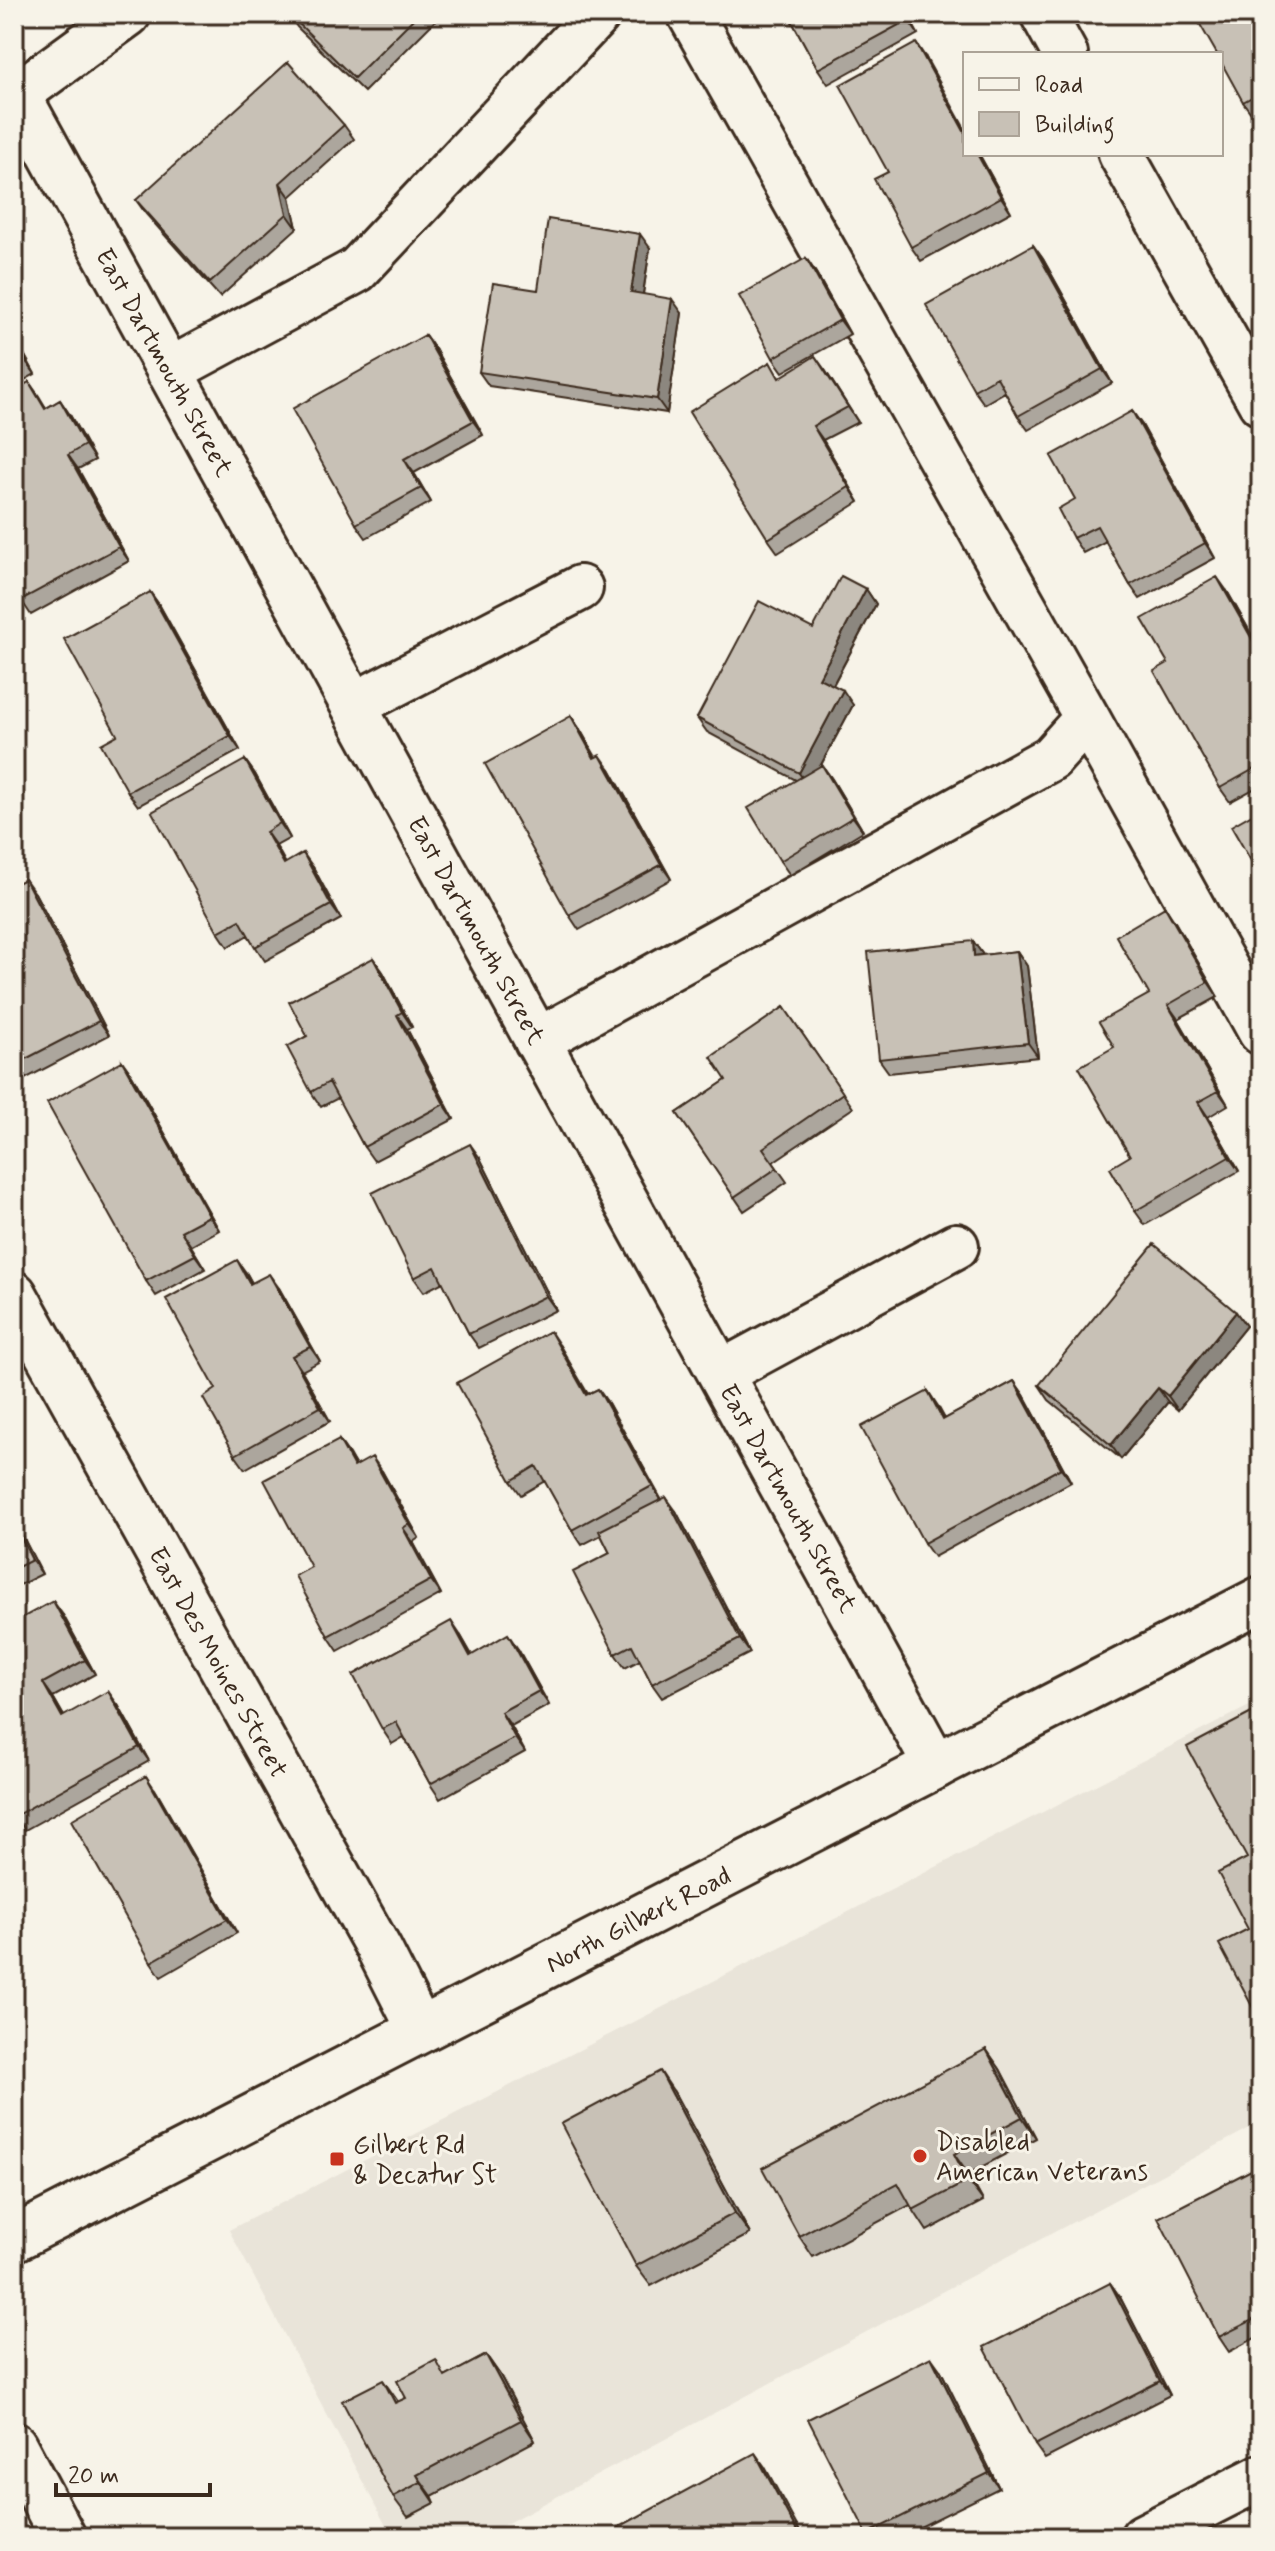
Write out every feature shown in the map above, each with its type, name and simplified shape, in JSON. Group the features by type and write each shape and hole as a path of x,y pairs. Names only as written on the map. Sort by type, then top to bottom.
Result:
{"street":[{"path":"16,96 128,14"},
{"path":"169,371 357,270 598,14"},
{"path":"690,14 1261,1032"},
{"path":"1043,14 1064,52"},
{"name":"East Dartmouth Street","path":"16,96 936,1766"},
{"path":"1122,156 1261,403"},
{"path":"354,705 580,588"},
{"path":"537,1041 1051,758 1087,718"},
{"path":"721,1373 956,1246"},
{"name":"East Des Moines Street","path":"14,1294 380,1951 420,2030"},
{"name":"North Gilbert Road","path":"14,2239 1261,1599"},
{"path":"14,2445 63,2537"},
{"path":"1143,2537 1261,2477"}],"shaded area":[{"path":"1261,1700 1261,2122 481,2537 392,2537 229,2230"}],"building":[{"path":"289,14 418,14 354,78"},
{"path":"788,14 905,14 908,20 818,69"},
{"path":"1194,14 1261,14 1261,92 1243,102 1223,66 1223,52 1216,52"},
{"path":"916,43 963,129 963,156 978,156 1001,197 911,247 874,179 888,172 840,85"},
{"path":"288,62 344,125 280,183 287,214 210,283 136,200"},
{"path":"548,219 640,234 631,292 672,299 657,399 479,372 493,283 538,290"},
{"path":"1033,245 1102,369 1018,416 997,377 974,390 926,305"},
{"path":"806,258 840,320 773,358 739,296"},
{"path":"425,335 473,421 404,459 421,488 356,524 292,409"},
{"path":"14,340 25,360 14,366"},
{"path":"815,356 848,407 813,426 849,487 768,539 689,412 770,362 779,378"},
{"path":"29,382 45,409 60,400 85,445 68,455 119,547 21,600 14,587 14,390"},
{"path":"1132,411 1205,543 1130,585 1097,526 1073,538 1058,509 1075,499 1051,456"},
{"path":"841,576 866,589 819,678 843,690 799,773 697,718 759,601 813,629"},
{"path":"1217,577 1261,655 1261,765 1220,788 1154,671 1168,663 1142,619"},
{"path":"150,592 230,736 128,792 101,744 117,735 64,639"},
{"path":"571,716 594,758 600,755 661,865 569,915 485,764"},
{"path":"245,760 280,823 266,832 284,864 303,853 331,905 255,947 240,920 218,932 152,812"},
{"path":"822,765 853,817 780,861 748,808"},
{"path":"1261,809 1261,878 1231,826"},
{"path":"25,879 99,1021 14,1065 14,884"},
{"path":"1165,907 1208,982 1168,1005 1218,1091 1198,1102 1229,1157 1135,1211 1110,1168 1130,1156 1079,1067 1114,1047 1099,1022 1149,994 1116,936"},
{"path":"973,941 974,956 1017,951 1028,1043 879,1059 868,952"},
{"path":"373,958 402,1012 397,1015 444,1104 364,1147 329,1082 311,1092 287,1047 307,1036 289,1002"},
{"path":"784,1007 843,1093 763,1148 777,1168 734,1197 677,1113 726,1080 711,1057"},
{"path":"122,1061 209,1216 181,1231 195,1255 146,1281 47,1103"},
{"path":"470,1144 546,1296 469,1334 435,1267 414,1278 372,1193"},
{"path":"1154,1244 1236,1312 1168,1396 1158,1388 1111,1445 1039,1385"},
{"path":"237,1260 250,1284 269,1274 310,1347 292,1356 320,1407 235,1455 203,1398 216,1389 166,1299"},
{"path":"550,1331 586,1395 598,1389 652,1486 572,1530 536,1466 511,1481 457,1383"},
{"path":"1014,1381 1061,1468 924,1543 861,1427 928,1391 943,1420"},
{"path":"339,1440 354,1467 372,1457 409,1524 403,1528 431,1580 328,1636 295,1576 311,1567 264,1480"},
{"path":"666,1497 740,1639 652,1684 632,1645 615,1654 573,1572 610,1553 599,1531"},
{"path":"14,1524 32,1560 14,1569"},
{"path":"53,1601 85,1660 43,1683 62,1717 108,1691 139,1747 15,1816 14,1622"},
{"path":"451,1621 470,1656 508,1634 539,1691 501,1712 515,1738 430,1784 396,1722 382,1729 353,1675"},
{"path":"1261,1708 1261,1876 1257,1878 1261,1885 1261,2023 1219,1944 1248,1929 1218,1873 1247,1858 1187,1747"},
{"path":"146,1776 227,1919 151,1962 71,1820"},
{"name":"Disabled American Veterans","path":"986,2049 1022,2117 954,2154 968,2181 913,2210 898,2183 799,2236 762,2168"},
{"path":"660,2071 735,2213 636,2266 561,2124"},
{"path":"1261,2165 1261,2316 1219,2337 1158,2218"},
{"path":"1110,2283 1160,2381 1035,2445 984,2347"},
{"path":"486,2355 521,2420 417,2475 421,2482 393,2497 342,2401 383,2380 395,2403 406,2398 397,2381 436,2360 445,2377"},
{"path":"931,2357 989,2473 867,2534 808,2419"},
{"path":"755,2453 800,2537 625,2537 619,2527"}],"place":[{"name":"Disabled American Veterans","path":"920,2156"},
{"name":"Gilbert Rd & Decatur St","path":"337,2159"}]}
